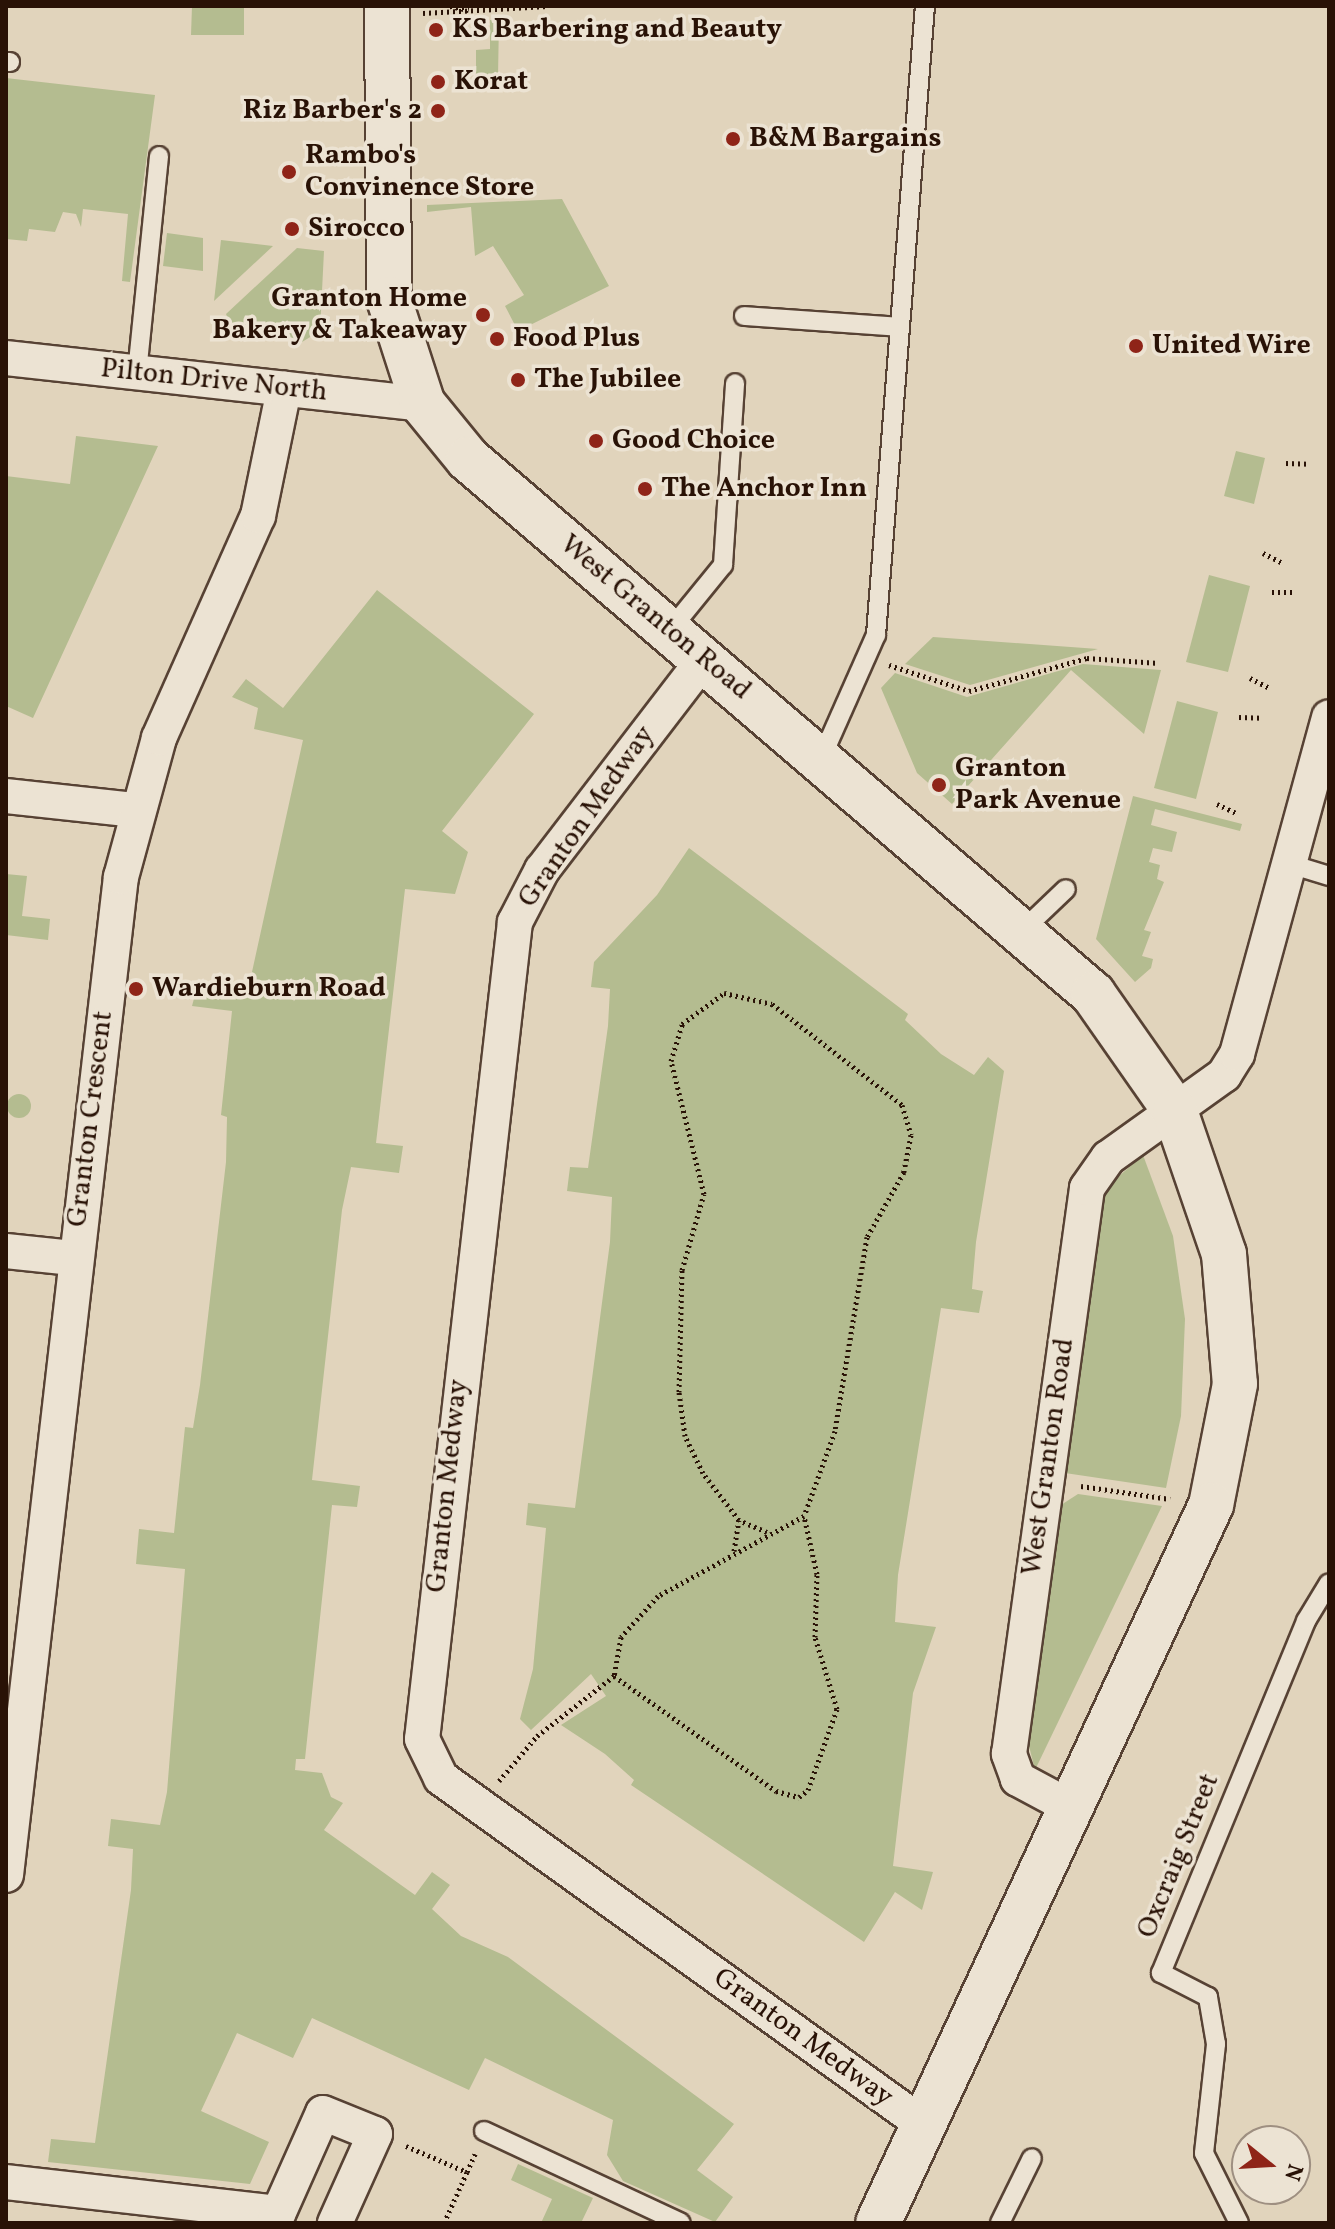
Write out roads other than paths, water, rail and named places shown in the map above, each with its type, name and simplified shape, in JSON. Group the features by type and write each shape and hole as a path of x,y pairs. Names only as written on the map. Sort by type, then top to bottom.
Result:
{"street":[{"name":"West Granton Road","path":"386,10 389,299 423,404 468,459 1023,930 1093,994 1175,1111 1215,1213 1235,1340 1231,1431 1211,1505 1074,1809 878,2223"},
{"name":"Pilton Drive North","path":"6,358 423,404"},
{"name":"Granton Crescent","path":"6,1875 15,1703 135,810 159,738 258,516 284,389"},
{"name":"Granton Medway","path":"704,659 542,870 515,922 508,955 423,1706 428,1760 480,1807 924,2125"},
{"path":"1175,1111 1224,1075 1237,1054 1329,717"},
{"path":"6,796 135,810"},
{"name":"West Granton Road","path":"1074,1809 1018,1779 1009,1754 1044,1480 1087,1188 1108,1158 1175,1111"},
{"path":"6,1251 73,1258"},
{"path":"6,2182 276,2218 323,2113 375,2134 335,2223"}],"lane":[{"path":"821,759 877,626 925,6"},
{"path":"137,373 159,156"},
{"path":"744,316 900,327"},
{"path":"670,630 723,565 735,383"},
{"path":"1290,864 1329,876"},
{"path":"1023,930 1066,889"},
{"name":"Oxcraig Street","path":"1239,2223 1204,2153 1216,2044 1208,1997 1161,1973 1306,1621 1329,1583"},
{"path":"484,2131 681,2223"},
{"path":"1000,2223 1032,2158"}],"place":[{"name":"KS Barbering and Beauty","path":"436,30"},
{"name":"Korat","path":"438,82"},
{"name":"Riz Barber's 2","path":"438,111"},
{"name":"B&M Bargains","path":"733,139"},
{"name":"Rambo's Convinence Store","path":"289,172"},
{"name":"Sirocco","path":"292,229"},
{"name":"Granton Home Bakery & Takeaway","path":"483,315"},
{"name":"Food Plus","path":"497,339"},
{"name":"United Wire","path":"1136,346"},
{"name":"The Jubilee","path":"518,380"},
{"name":"Good Choice","path":"596,441"},
{"name":"The Anchor Inn","path":"645,489"},
{"name":"Granton Park Avenue","path":"939,785"},
{"name":"Wardieburn Road","path":"136,989"}]}
